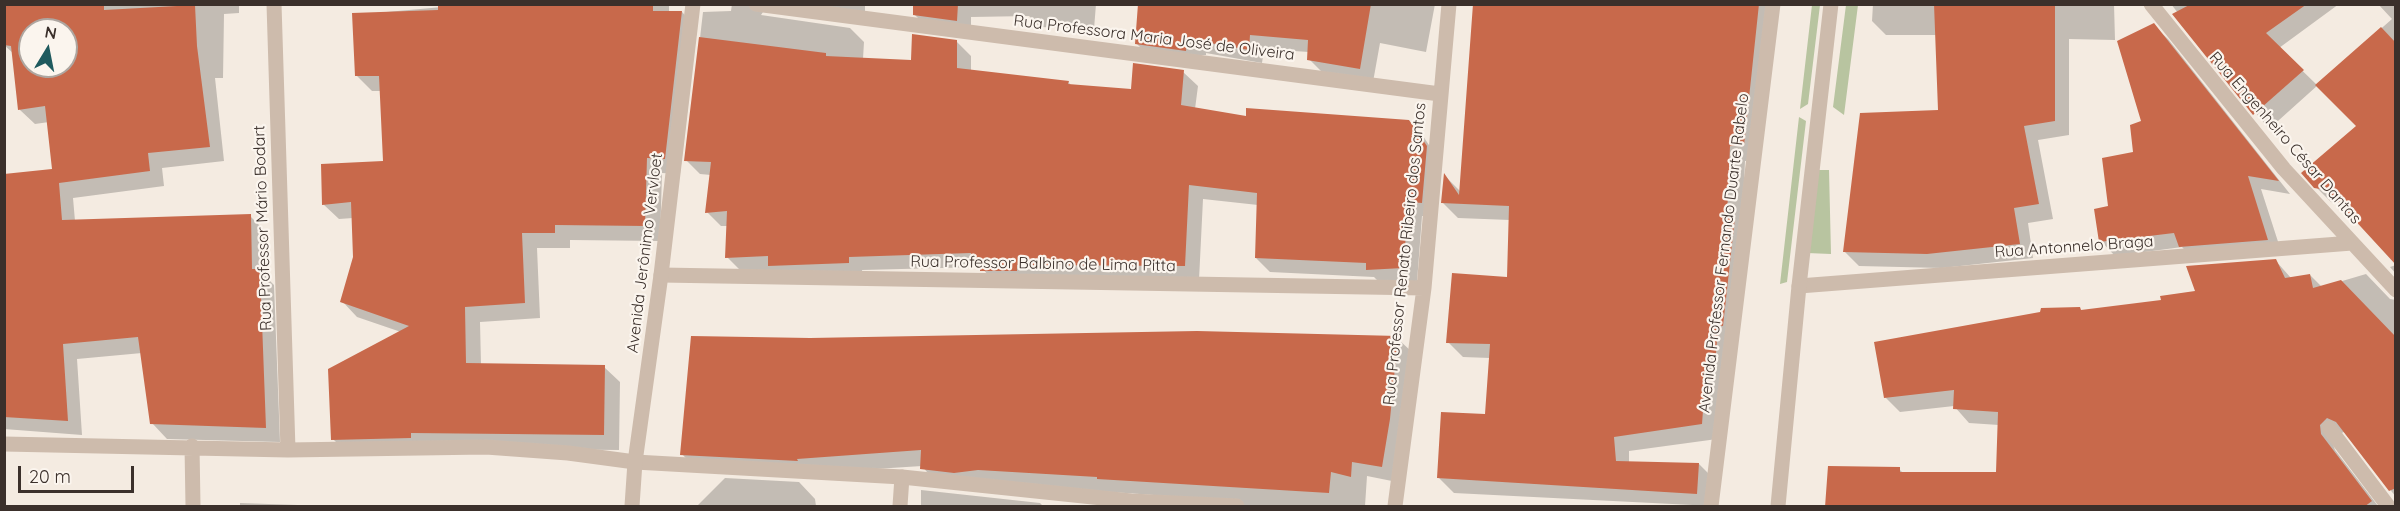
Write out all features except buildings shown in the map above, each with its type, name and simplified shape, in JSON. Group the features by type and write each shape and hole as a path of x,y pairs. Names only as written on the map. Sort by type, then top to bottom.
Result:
{"street":[{"name":"Rua Professor Mário Bodart","path":"274,4 288,450"},
{"name":"Avenida Jerônimo Vervloet","path":"632,507 635,462 661,275 693,4"},
{"name":"Rua Professora Maria José de Oliveira","path":"756,4 1440,94"},
{"name":"Rua Professor Renato Ribeiro dos Santos","path":"1395,507 1424,288 1449,4"},
{"name":"Avenida Professor Fernando Duarte Rabelo","path":"1711,507 1773,4"},
{"path":"1778,507 1799,286 1831,4"},
{"name":"Rua Engenheiro César Dantas","path":"2151,4 2284,169 2352,243 2393,282"},
{"name":"Rua Antonnelo Braga","path":"1799,286 2352,243"},
{"name":"Rua Professor Balbino de Lima Pitta","path":"661,275 1424,288"},
{"path":"2329,428 2388,507"},
{"path":"4,444 192,446 288,450 486,447 568,453 635,462 902,477 1131,501 1237,507"},
{"path":"192,446 193,507"},
{"path":"900,507 902,477"}],"green space":[{"path":"1812,5 1820,5 1808,104 1800,109"},
{"path":"1846,5 1858,5 1844,115 1833,107"},
{"path":"1799,117 1806,121 1787,282 1780,284"},
{"path":"1817,170 1829,170 1831,254 1807,253"}]}
